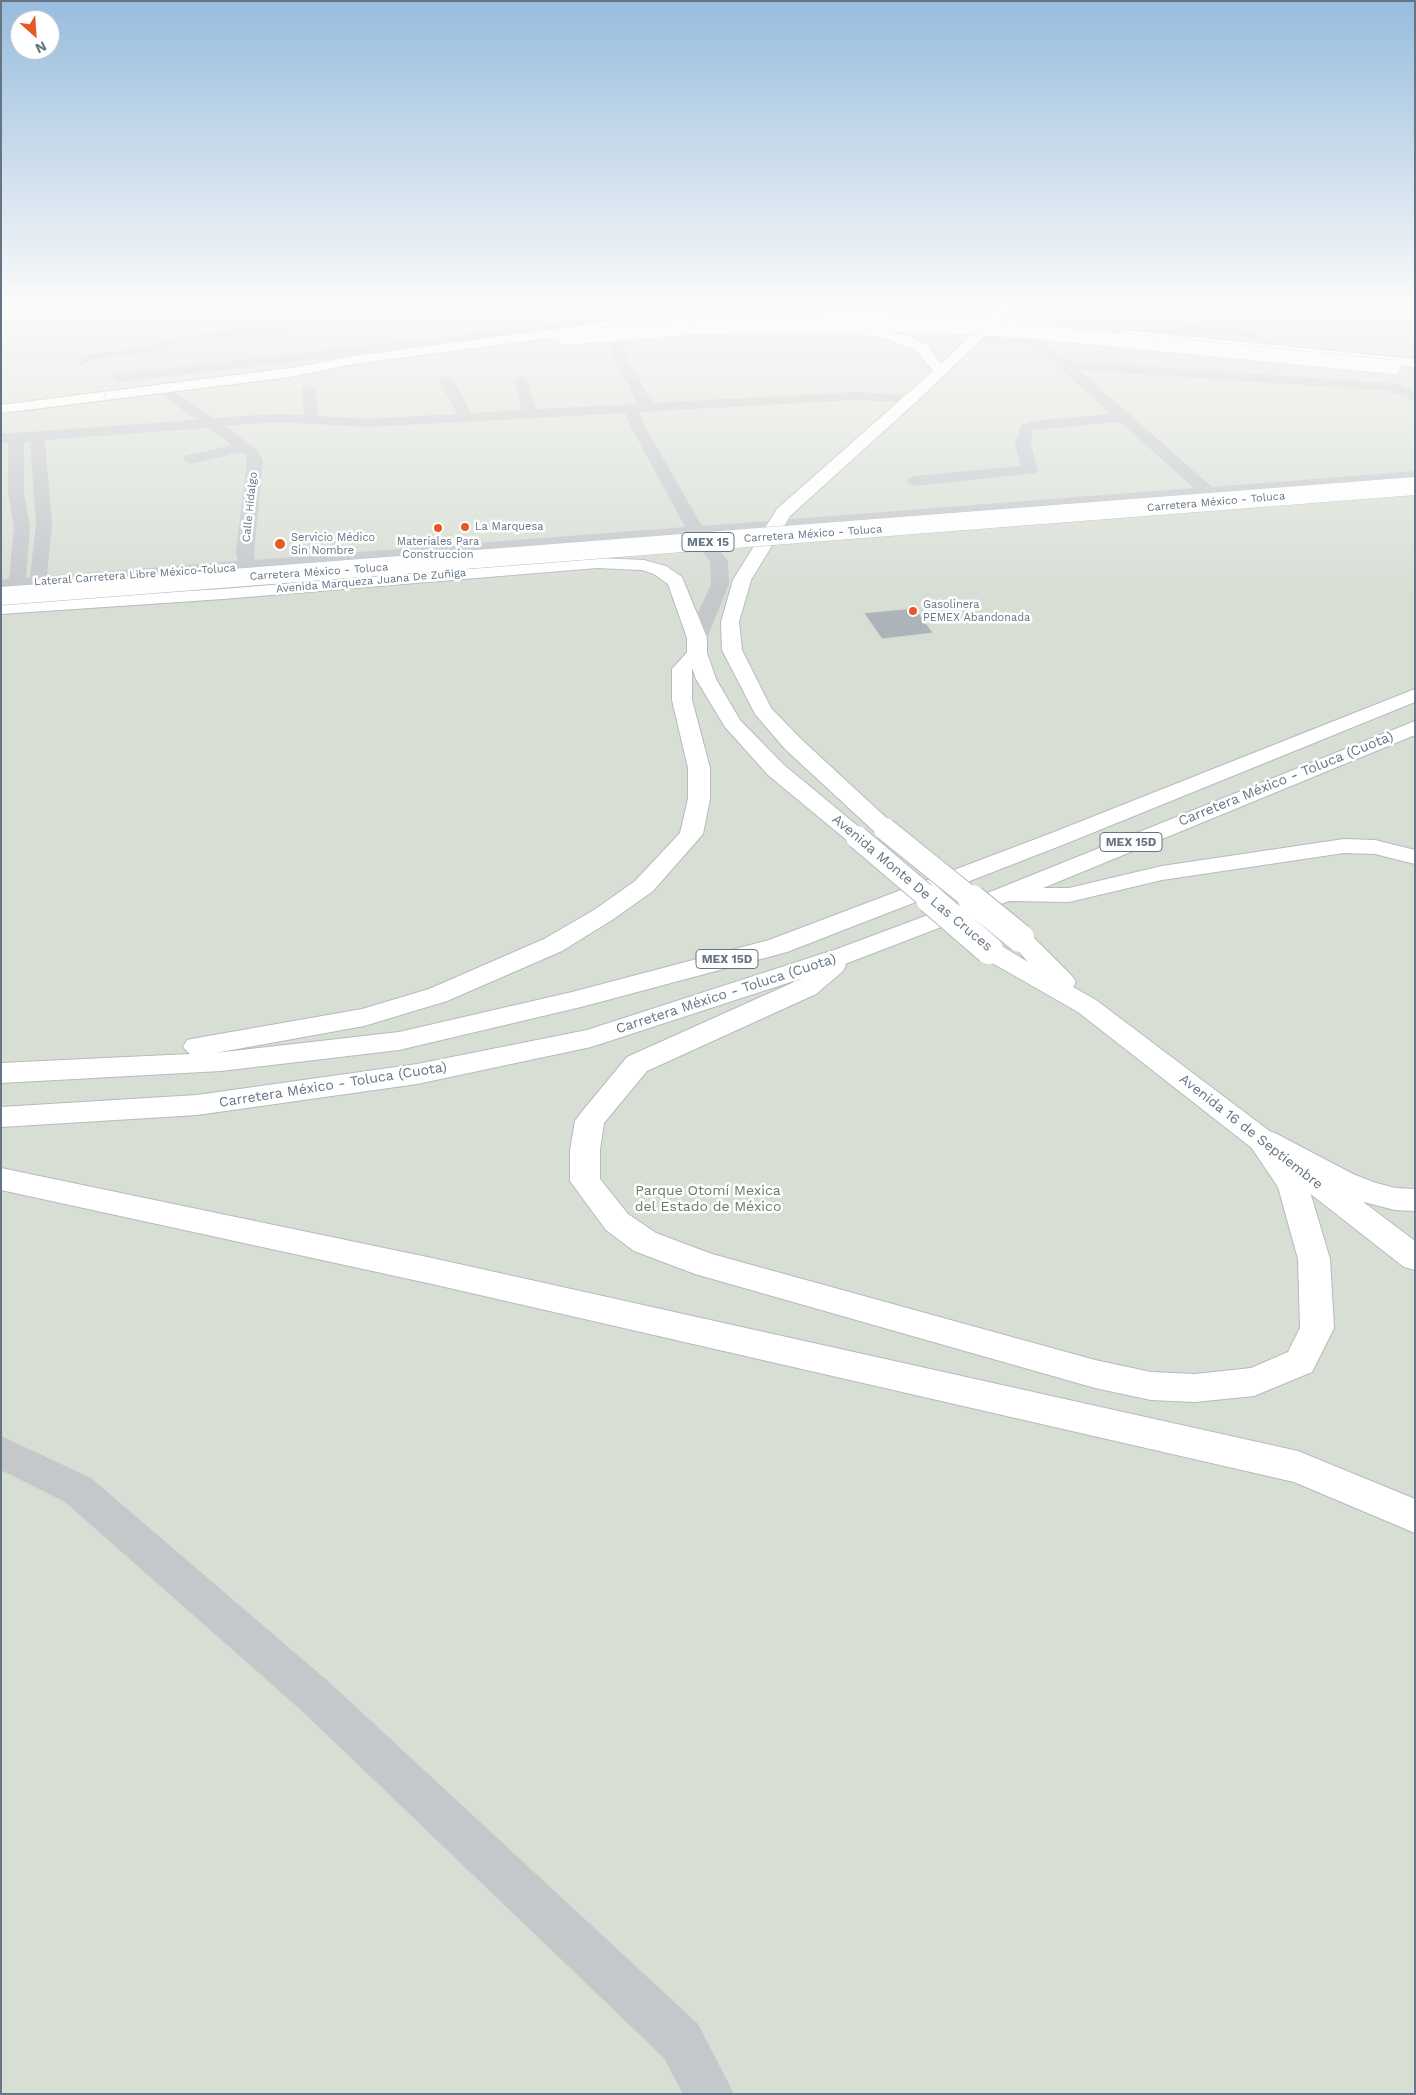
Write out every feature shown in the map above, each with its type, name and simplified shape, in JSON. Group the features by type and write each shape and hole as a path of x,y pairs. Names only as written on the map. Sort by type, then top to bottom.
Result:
{"main road":[{"path":"1,409 60,402"},
{"path":"50,1072 281,1033 364,1016 438,995 498,971 553,945 603,915 644,886 670,860 691,834 699,799 699,768 682,700 682,669 697,646 732,650 730,622 742,580 780,519 908,402"},
{"name":"Carretera México - Toluca","path":"1,596 1415,486"},
{"name":"Avenida Marqueza Juana De Zuñiga","path":"1,608 223,594 597,562 622,563 660,570 676,581 697,646"},
{"name":"Avenida Monte De Las Cruces","path":"697,646 706,679 732,722 776,770 990,950 1087,1006"},
{"name":"Avenida Monte De Las Cruces","path":"732,650 762,710 792,744 885,829 1020,938 1087,1006"},
{"name":"MEX 15D","path":"1,1073 221,1062 399,1041 572,1001 769,948 1057,839 1415,695"},
{"name":"Carretera México - Toluca (Cuota)","path":"1,1117 197,1105 417,1074 591,1038 846,955 1004,895 1415,727"},
{"path":"1004,895 1038,897 1069,895 1162,873 1344,846 1375,847 1415,857"},
{"path":"846,955 807,988 637,1064 590,1121 585,1150 586,1181 617,1222 645,1242 706,1265 1095,1374 1151,1386 1195,1388 1254,1382 1300,1362 1317,1328 1314,1259 1293,1185 1260,1138"},
{"name":"Avenida 16 de Septiembre","path":"1087,1006 1415,1258"},
{"path":"1260,1138 1342,1182 1367,1192 1395,1199 1415,1200"},
{"path":"1,1179 432,1271 1298,1467 1415,1516"}],"street":[{"name":"Calle Hidalgo","path":"182,402 253,453 255,461 246,559"},
{"path":"310,402 311,419"},
{"path":"458,402 466,417"},
{"path":"527,402 530,415"},
{"path":"638,402 640,407 637,425 693,525 718,561 720,584 697,646"},
{"path":"10,579 16,493 9,439 276,418 368,423 742,402"},
{"path":"1105,402 1209,492"},
{"path":"915,482 1030,470 1023,444 1026,428 1122,418"},
{"path":"36,437 44,524 39,577"},
{"path":"190,459 243,447"},
{"name":"Lateral Carretera Libre México-Toluca","path":"10,579 693,525 1209,492 1415,476"},
{"path":"16,493 40,489"},
{"path":"15,527 44,524"},
{"path":"1,1452 78,1490 316,1697 681,2041 710,2094"}],"green space":[{"name":"Parque Otomí Mexica del Estado de México","path":"1,402 1415,402 1415,2094 1,2094"}],"building":[{"path":"915,608 933,633 882,639 864,613"}],"place":[{"name":"La Marquesa","path":"465,527"},
{"name":"Materiales Para Construccion","path":"438,528"},
{"name":"Servicio Médico Sin Nombre","path":"280,544"},
{"name":"Gasolinera PEMEX Abandonada","path":"913,611"}]}
